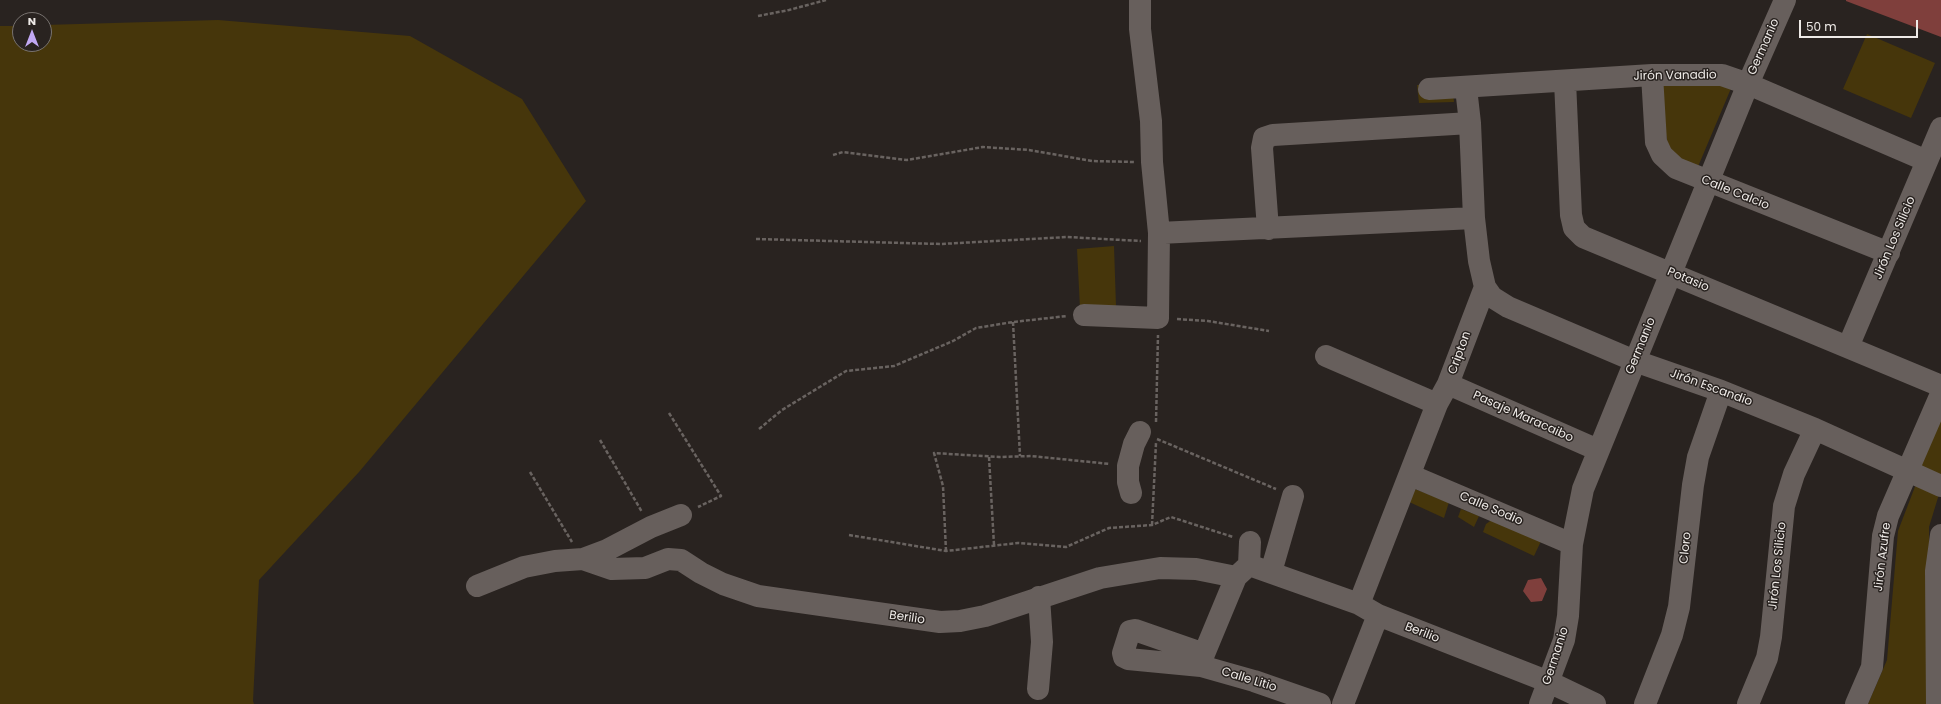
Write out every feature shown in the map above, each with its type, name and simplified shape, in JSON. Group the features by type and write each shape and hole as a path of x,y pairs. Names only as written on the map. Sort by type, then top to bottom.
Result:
{"street":[{"path":"1084,315 1158,318 1159,237 1152,162 1151,121 1140,29 1140,0"},
{"name":"Germanio","path":"1540,704 1564,640 1568,616 1572,544 1583,489 1748,84 1785,0"},
{"name":"Jirón Vanadio","path":"1429,89 1466,88 1652,75 1722,75 1748,84 1927,161"},
{"name":"Calle Calcio","path":"1652,75 1656,142 1662,155 1676,168 1888,253"},
{"name":"Potasio","path":"1565,81 1571,215 1574,228 1583,237 1941,386"},
{"path":"1466,88 1470,123 1474,218 1479,261 1485,287"},
{"path":"1268,229 1262,148 1264,138 1273,134 1470,123"},
{"name":"Jirón Los Silicio","path":"1848,347 1941,128"},
{"path":"1159,237 1268,229 1474,218"},
{"name":"Jirón Escandio","path":"1485,287 1492,297 1508,308 1635,361 1721,391 1815,429 1941,486"},
{"name":"Cripton","path":"1358,604 1437,404 1448,384 1485,287"},
{"path":"1326,356 1437,404"},
{"name":"Pasaje Maracaibo","path":"1448,384 1598,450"},
{"name":"Cloro","path":"1645,704 1672,635 1679,607 1692,485 1698,457 1721,391"},
{"name":"Jirón Azufre","path":"1856,704 1872,666 1883,536 1888,516 1941,394"},
{"name":"Jirón Los Silicio","path":"1748,704 1767,658 1771,637 1784,506 1794,474 1815,429"},
{"path":"1131,493 1128,482 1128,466 1140,432"},
{"name":"Calle Sodio","path":"1410,475 1572,544"},
{"path":"1271,572 1292,496"},
{"path":"477,586 524,567 555,561 583,559 607,550 651,527 681,515"},
{"path":"1937,704 1939,632 1936,571 1941,535"},
{"path":"1242,571 1250,542"},
{"name":"Berilio","path":"583,559 612,569 645,568 668,559 681,560 723,584 758,596 940,622 960,621 985,616 1100,578 1160,568 1271,572 1358,604 1378,615 1548,682 1595,704"},
{"name":"Calle Litio","path":"1242,571 1202,660 1320,704"},
{"path":"1038,689 1042,642 1039,597"},
{"path":"1343,704 1378,615"}],"path":[{"path":"758,16 826,0"},
{"path":"833,155 843,152 907,160 984,147 1029,150 1092,162 1152,162"},
{"path":"756,239 941,244 1067,237 1159,237"},
{"path":"759,429 782,410 846,371 894,366 953,341 976,328 1013,322 1084,315"},
{"path":"1158,318 1208,322 1269,331"},
{"path":"1013,322 1020,456"},
{"path":"670,412 721,496 681,515"},
{"path":"1140,432 1292,496"},
{"path":"600,440 651,527"},
{"path":"946,551 943,486 934,453 989,457 1031,456 1128,466"},
{"path":"989,457 994,545"},
{"path":"530,472 583,559"},
{"path":"849,534 946,551 1018,543 1066,548 1109,528 1152,525 1171,517 1250,542"}],"shaded area":[{"path":"218,20 410,36 522,99 586,201 359,472 259,580 254,704 0,704 0,26 12,26 12,52 52,52 52,25"},
{"path":"1867,34 1935,63 1911,118 1843,89"},
{"path":"1654,71 1732,86 1697,169 1670,156"},
{"path":"1452,83 1454,102 1419,103 1417,85"},
{"path":"1114,246 1116,306 1080,308 1077,249"},
{"path":"1941,397 1941,476 1917,467"},
{"path":"1916,484 1940,491 1929,527 1929,704 1868,704 1887,660 1898,531"},
{"path":"1412,488 1449,502 1444,518 1407,501"},
{"path":"1461,509 1479,516 1474,527 1458,517"},
{"path":"1493,519 1542,539 1534,556 1483,532 1486,524"}],"building":[{"path":"1941,0 1941,37 1846,1"},
{"path":"1541,578 1547,589 1542,601 1531,602 1523,591 1528,580"}]}
